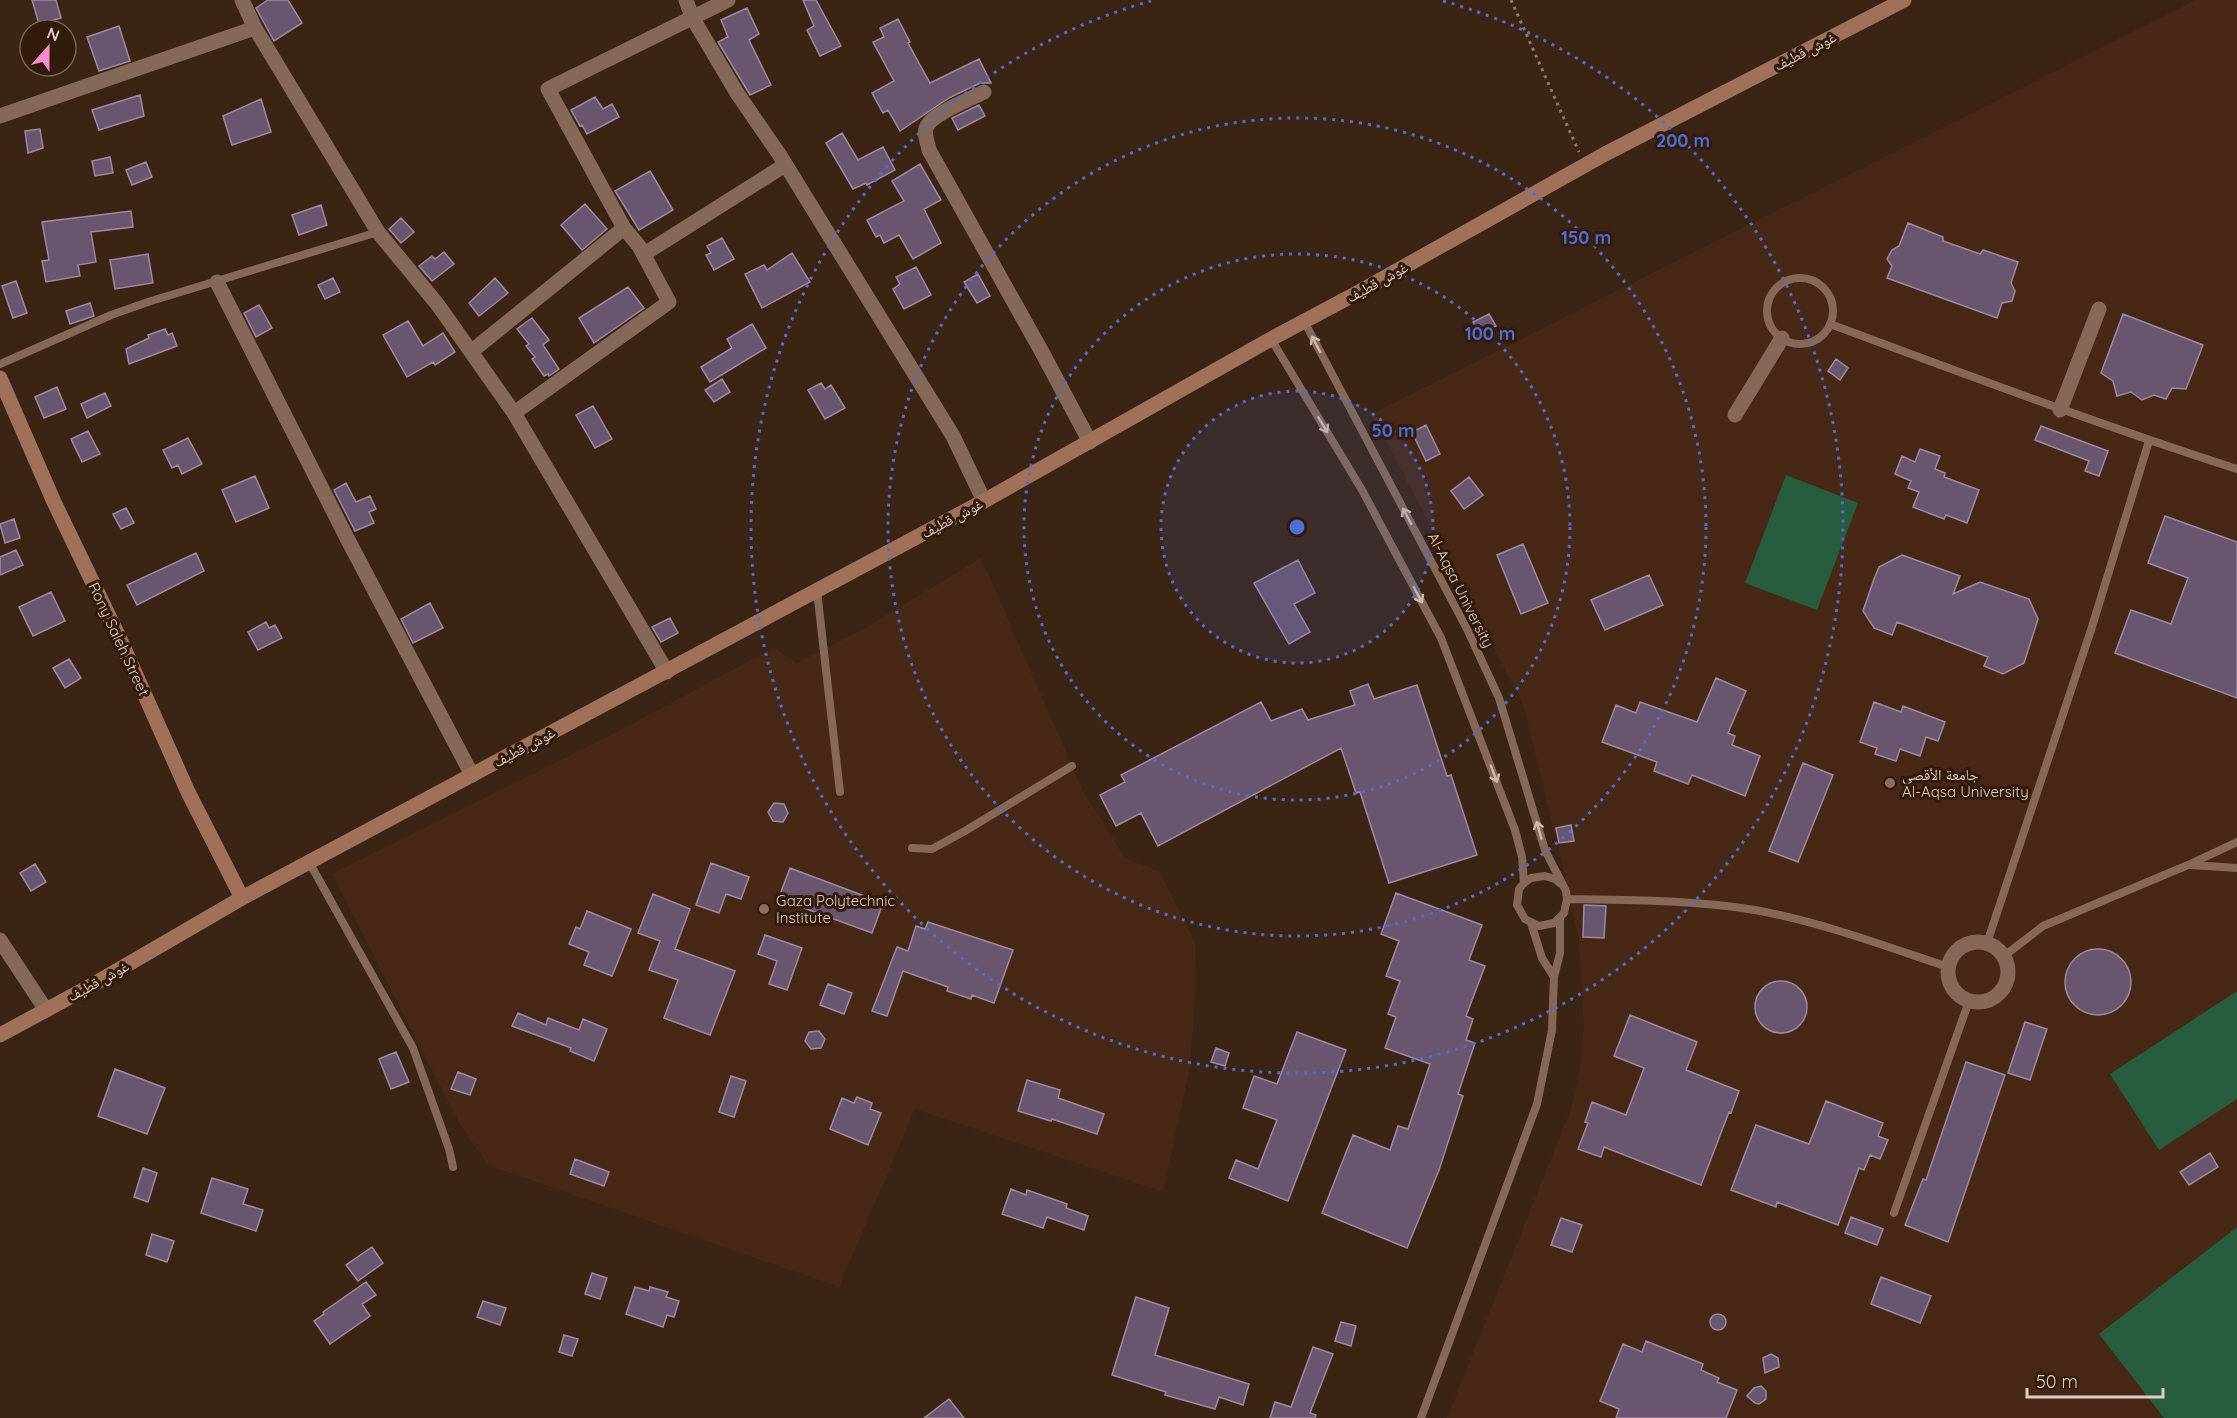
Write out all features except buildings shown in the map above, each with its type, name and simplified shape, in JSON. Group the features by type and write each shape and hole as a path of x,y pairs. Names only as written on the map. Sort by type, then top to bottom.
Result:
{"main road":[{"name":"غوش قطيف","path":"0,1035 242,898 984,501 1585,165 1904,0"},
{"name":"Rony Saleh Street","path":"0,378 54,502 120,637 188,792 242,898"}],"street":[{"path":"242,0 255,28 378,232 438,305 514,413 666,672"},
{"path":"686,0 692,17 737,93 779,154 952,436 984,501"},
{"path":"514,413 669,302 644,254 624,228 548,89 728,0"},
{"path":"0,116 255,28"},
{"path":"984,92 942,114 927,126 929,150 1090,442"},
{"path":"644,254 785,165"},
{"path":"472,351 624,228"},
{"path":"216,282 472,775"},
{"path":"2060,410 2099,309"},
{"path":"1735,415 1782,338"},
{"path":"0,940 46,1010"},
{"path":"1987,943 2004,956 2009,974 2002,991 1988,1001 1978,1003 1969,1001 1954,992 1948,976 1948,967 1958,950 1967,944 1987,943"}],"lane":[{"path":"0,364 111,315 151,301 378,232"},
{"path":"1791,279 1812,280 1828,293 1833,314 1830,324 1825,332 1810,342 1800,344 1782,338 1769,322 1767,311 1769,300 1781,284 1791,279"},
{"name":"Al-Aqsa University","path":"1304,321 1485,665 1499,698 1545,850 1561,884"},
{"path":"1830,324 2060,410 2237,469"},
{"path":"1271,339 1362,490 1441,638 1515,830 1522,857 1524,883"},
{"path":"1987,943 2091,630 2149,441"},
{"path":"817,591 840,792"},
{"path":"912,848 932,849 1072,766"},
{"path":"2004,956 2043,926 2237,842"},
{"path":"309,862 412,1048 449,1149 453,1167"},
{"path":"2188,865 2237,868"},
{"path":"1421,1418 1538,1104 1552,1030 1554,977 1560,953 1560,919 1567,907 1567,899 1561,884 1555,879 1545,876 1531,878 1524,883 1520,889 1517,905 1525,919 1531,923 1546,925 1560,919"},
{"path":"1567,899 1650,901 1755,910 1818,925 1948,967"},
{"path":"1531,923 1542,958 1554,977"},
{"path":"1894,1213 1969,1001"}],"path":[{"path":"1511,0 1585,165"}],"shaded area":[{"name":"جامعة الأقصى Al-Aqsa University","path":"2196,0 2237,0 2237,1418 1447,1418 1571,1109 1580,1069 1584,1027 1579,940 1523,704 1372,414"},
{"name":"Gaza Polytechnic Institute","path":"981,558 1083,791 1125,858 1160,872 1195,943 1196,984 1190,1067 1163,1192 915,1109 839,1287 488,1165 461,1126 332,874 615,733 774,648 797,663 862,630"}],"green space":[{"path":"1786,475 1858,503 1817,610 1745,583"},
{"path":"2237,991 2237,1099 2159,1150 2110,1074"},
{"path":"2237,1227 2237,1418 2164,1418 2099,1334"}],"place":[{"name":"جامعة الأقصى Al-Aqsa University","path":"1890,783"},
{"name":"Gaza Polytechnic Institute","path":"764,909"}]}
